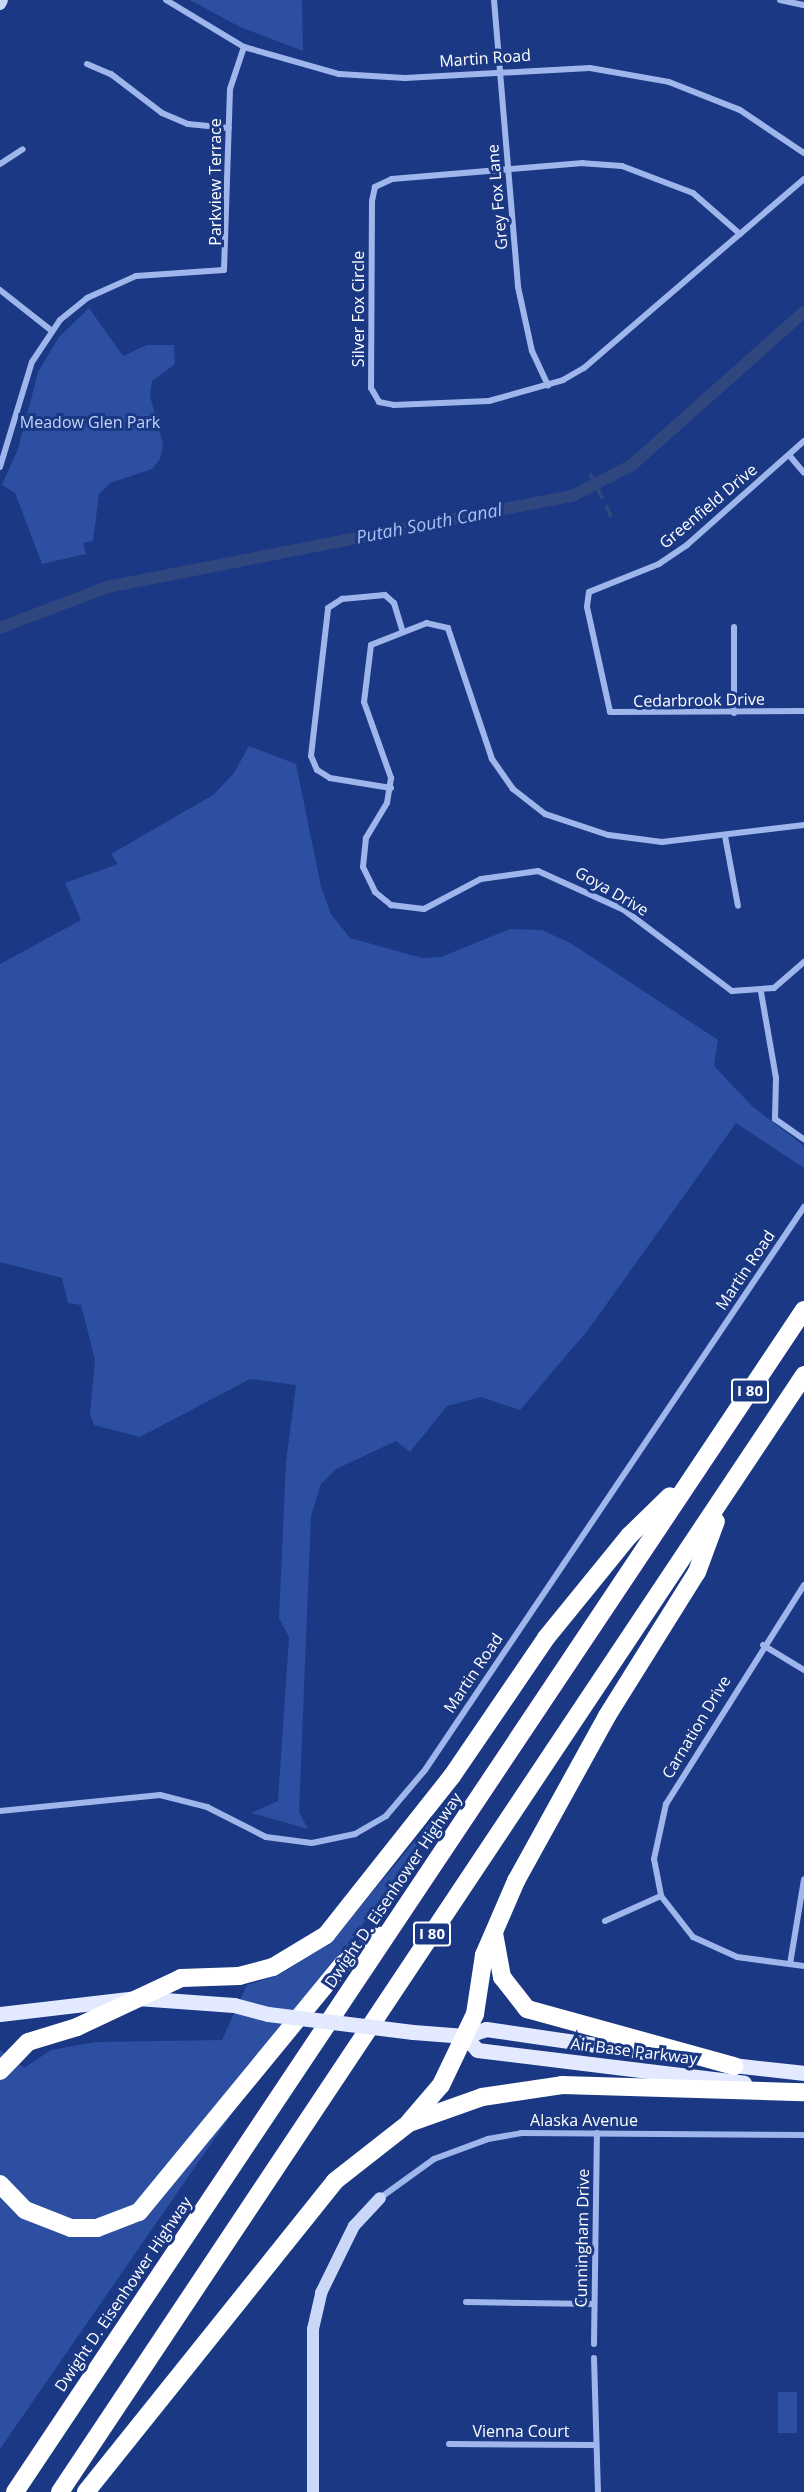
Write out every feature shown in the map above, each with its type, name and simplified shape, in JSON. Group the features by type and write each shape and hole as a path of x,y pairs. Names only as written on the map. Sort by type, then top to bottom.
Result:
{"highway":[{"name":"Dwight D. Eisenhower Highway","path":"15,2492 804,1310"},
{"name":"I 80","path":"60,2492 804,1376"},
{"path":"0,2071 28,2042 77,2027 181,1978 239,1976 273,1967 326,1935 452,1776 546,1638 629,1536 696,1472"},
{"path":"86,2492 335,2181 409,2123 441,2085 475,2014 494,1926 607,1716 697,1572 729,1488"},
{"path":"0,2184 25,2210 71,2228 97,2228 138,2212 343,1964 393,1926"},
{"path":"494,1926 502,1977 527,2008 734,2066"},
{"path":"409,2123 482,2097 562,2085 804,2092"}],"main road":[{"name":"Air Base Parkway","path":"0,2014 137,1998 234,2005 268,2014 413,2032 465,2036 486,2029 734,2066 804,2073"},
{"name":"Air Base Parkway","path":"465,2036 477,2050 804,2092"}],"street":[{"name":"Martin Road","path":"166,0 244,47 306,68 373,78 501,70 590,68 669,82 740,110 804,153"},
{"name":"Grey Fox Lane","path":"494,0 519,287 532,351 548,386"},
{"path":"780,0 804,5"},
{"name":"Parkview Terrace","path":"0,467 32,362 52,331 87,298 114,284 160,273 224,270 230,89 244,47"},
{"path":"87,64 111,74 162,113 188,124 229,128"},
{"path":"0,164 23,149"},
{"name":"Silver Fox Circle","path":"740,234 693,193 658,175 583,163 392,179 375,187 371,388 379,402 394,405 489,401 548,386 584,368 740,234 804,178"},
{"path":"0,290 52,331"},
{"name":"Greenfield Drive","path":"589,592 678,552 804,441"},
{"path":"789,455 804,472"},
{"name":"Cedarbrook Drive","path":"589,592 587,607 610,712 804,711"},
{"path":"402,630 394,603 385,595 342,599 328,608 311,756 317,770 330,778 391,788 390,765 367,714 364,690 371,645 402,630 438,623 455,636 492,759 513,789 545,814 634,840 725,836 804,825"},
{"path":"734,627 734,713"},
{"name":"Goya Drive","path":"391,788 366,838 363,867 375,892 391,905 424,909 482,879 538,871 624,910 714,983 732,991 761,992 786,982 804,962"},
{"path":"725,836 738,906"},
{"path":"761,992 776,1078 775,1119 804,1139"},
{"name":"Martin Road","path":"0,1811 160,1795 207,1808 266,1837 312,1843 356,1834 386,1816 425,1770 804,1207"},
{"name":"Carnation Drive","path":"661,1896 654,1859 658,1821 763,1645 804,1586"},
{"path":"763,1645 804,1670"},
{"path":"790,1964 804,1879"},
{"path":"605,1921 661,1896 681,1925 715,1949 804,1966"},
{"name":"Alaska Avenue","path":"380,2198 434,2159 488,2139 597,2133 804,2135"},
{"name":"Cunningham Drive","path":"594,2344 597,2133"},
{"path":"313,2492 313,2329 321,2293 354,2226 380,2198"},
{"path":"466,2302 594,2304"},
{"path":"594,2358 593,2445 598,2492"},
{"name":"Vienna Court","path":"449,2444 593,2445"}],"green space":[{"path":"190,0 302,0 303,51 240,27"},
{"name":"Meadow Glen Park","path":"89,308 123,356 147,345 174,345 175,364 152,381 150,396 163,444 160,459 152,469 110,483 99,494 93,541 83,543 86,554 42,564 15,493 2,485 18,449 38,372 59,337"},
{"path":"249,746 296,764 321,887 331,914 350,938 422,958 441,957 510,929 542,930 572,944 718,1040 714,1066 752,1106 804,1146 804,1168 736,1123 588,1330 520,1410 481,1397 447,1406 410,1452 396,1441 336,1469 321,1484 311,1516 299,1812 308,1829 251,1813 278,1801 289,1637 279,1618 286,1462 296,1385 250,1379 140,1437 94,1425 90,1414 95,1360 81,1305 68,1303 62,1278 0,1262 0,964 81,920 65,883 118,864 111,854 213,795 234,773"},
{"path":"448,1801 0,2449 0,2050 24,2068 51,2050 95,2042 222,2040 247,1985 279,1975 331,1942"},
{"path":"778,2392 797,2392 797,2433 778,2433"}],"waterway":[{"name":"Putah South Canal","path":"0,628 107,587 574,495 632,465 804,312"},
{"name":"Putah South Canal","path":"591,475 602,498"},
{"path":"607,507 610,515"}]}
